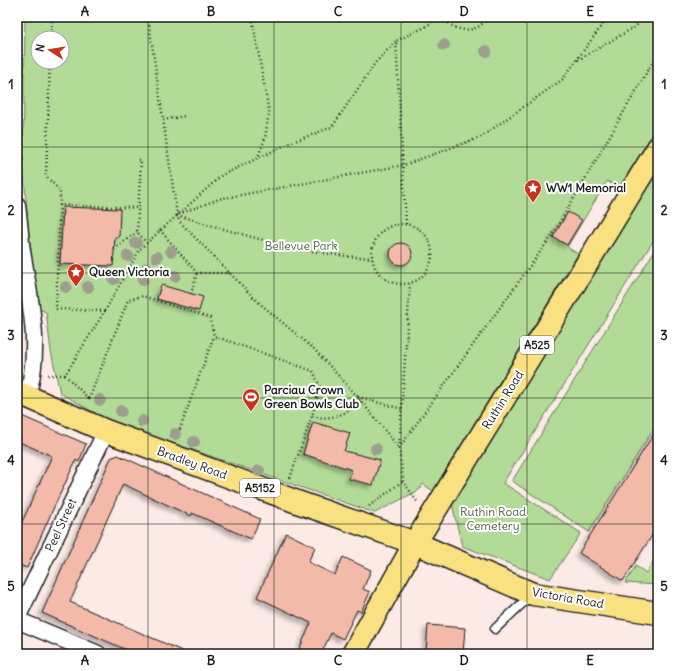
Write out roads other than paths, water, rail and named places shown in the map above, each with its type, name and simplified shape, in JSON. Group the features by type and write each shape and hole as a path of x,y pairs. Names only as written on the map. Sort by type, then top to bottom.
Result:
{"main road":[{"name":"Ruthin Road","path":"353,654 414,542 430,520 658,148"},
{"name":"Bradley Road","path":"22,395 106,431 300,503 414,542"},
{"name":"Victoria Road","path":"414,542 533,594 658,613"}],"street":[{"path":"17,205 22,250 34,324 34,375 22,395"},
{"name":"Peel Street","path":"17,619 106,431"},
{"path":"17,619 98,654"}],"lane":[{"path":"495,629 533,594"}],"place":[{"name":"WW1 Memorial","path":"533,203"},
{"name":"Queen Victoria","path":"76,287"},
{"name":"Parciau Crown Green Bowls Club","path":"251,412"}],"park label":[{"name":"Bellevue Park","path":"301,246"},
{"name":"Ruthin Road Cemetery","path":"493,519"}]}
